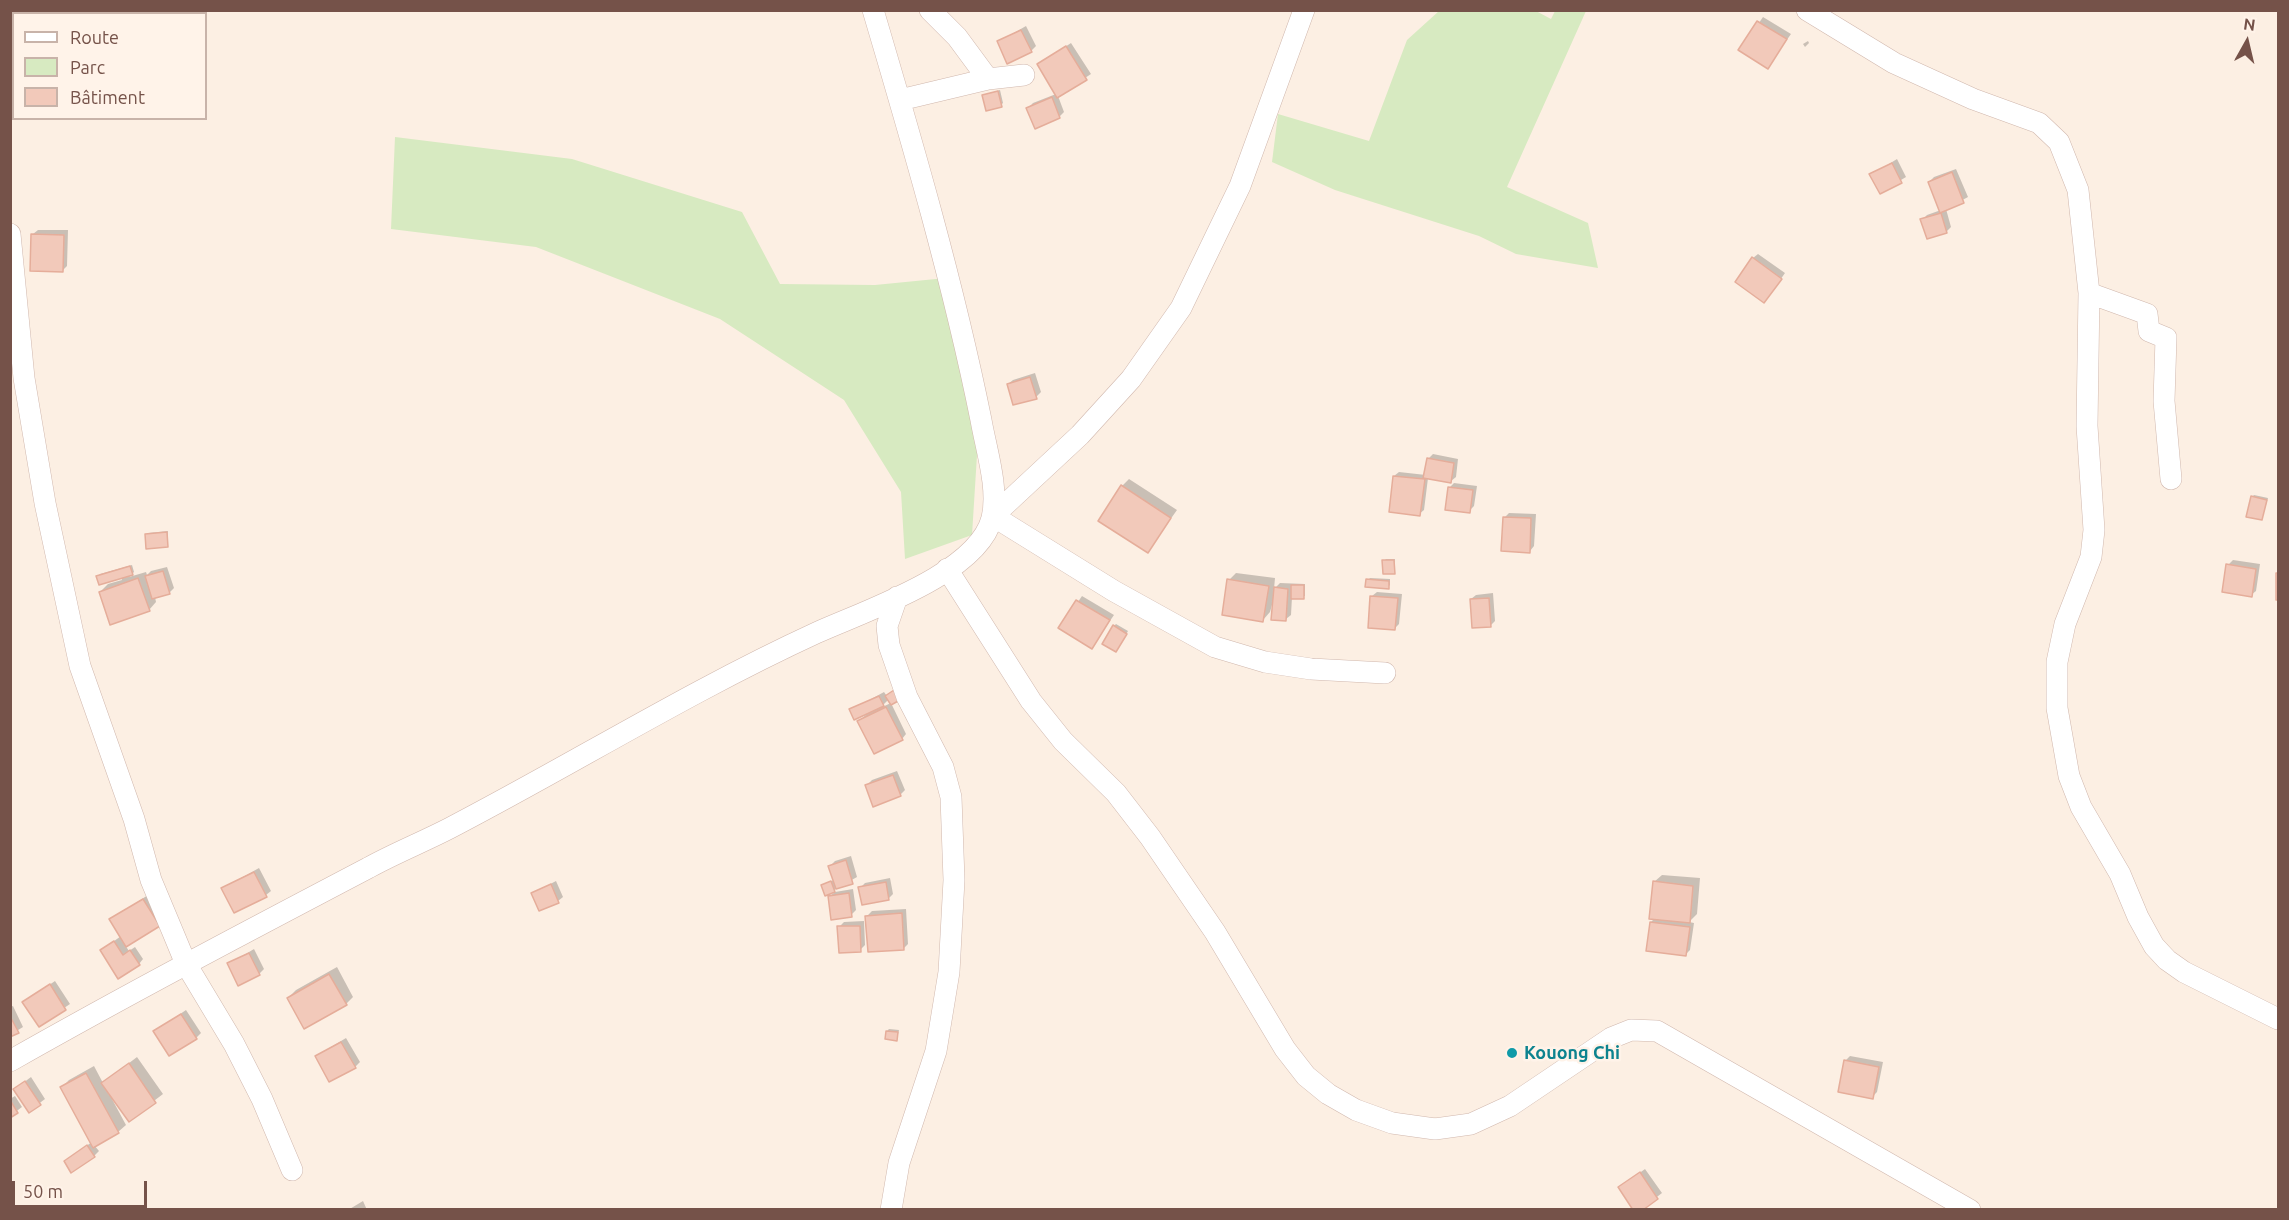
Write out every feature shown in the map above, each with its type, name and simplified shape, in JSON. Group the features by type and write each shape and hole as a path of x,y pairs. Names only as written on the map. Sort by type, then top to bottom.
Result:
{"street":[{"path":"873,10 900,100 973,381 992,484 993,516"},
{"path":"930,10 957,37 988,79"},
{"path":"10,1061 370,866 447,830 622,731 762,657 897,597 947,569 971,552 984,535 993,516 1080,435 1131,379 1181,308 1240,186 1304,10"},
{"path":"1807,10 1894,63 1973,99 2039,123 2059,142 2078,190 2089,293 2087,426 2094,530 2091,557 2065,624 2057,662 2057,708 2069,776 2081,807 2120,874 2138,917 2154,946 2167,960 2184,972 2278,1019"},
{"path":"900,100 988,79 1024,75"},
{"path":"10,234 26,389 45,503 80,666 134,819 151,880 186,964 234,1044 279,1137 292,1170"},
{"path":"2089,293 2147,314 2149,331 2166,338 2164,401 2171,479"},
{"path":"993,516 1114,591 1215,647 1265,662 1311,669 1385,673"},
{"path":"947,569 1031,701 1063,741 1116,793 1150,837 1196,902 1285,1049 1306,1076 1328,1094 1356,1110 1392,1123 1435,1129 1471,1124 1510,1106 1611,1038 1631,1030 1657,1031 1970,1209"},
{"path":"891,1209 899,1163 936,1051 949,972 954,880 951,797 944,767 908,697 889,645 887,626 897,597"}],"green space":[{"path":"1439,11 1536,11 1551,19 1555,11 1586,11 1507,187 1588,223 1598,268 1516,254 1479,236 1335,190 1272,162 1278,114 1369,141 1407,40"},
{"path":"395,137 572,159 742,212 780,284 875,285 946,278 979,423 972,535 905,559 901,492 844,400 720,319 536,247 391,229"}],"building":[{"path":"1757,21 1787,39 1768,69 1738,50"},
{"path":"1021,30 1032,52 1007,64 997,41"},
{"path":"1066,46 1087,80 1057,98 1037,64"},
{"path":"998,91 1002,107 986,111 982,95"},
{"path":"1052,97 1060,118 1035,129 1026,108"},
{"path":"1892,163 1902,183 1880,194 1869,174"},
{"path":"1952,172 1964,203 1940,213 1928,182"},
{"path":"1941,213 1947,233 1927,239 1920,219"},
{"path":"31,234 64,235 63,272 30,271"},
{"path":"1752,257 1782,279 1764,303 1735,282"},
{"path":"1030,377 1037,399 1013,405 1007,384"},
{"path":"1427,458 1454,463 1451,483 1423,478"},
{"path":"1393,476 1425,479 1420,516 1389,512"},
{"path":"1121,485 1171,518 1148,553 1098,521"},
{"path":"1448,487 1473,490 1470,513 1445,510"},
{"path":"2251,496 2267,500 2262,520 2246,517"},
{"path":"1503,517 1531,518 1530,553 1501,551"},
{"path":"167,532 168,547 146,549 145,534"},
{"path":"1382,560 1394,560 1395,574 1383,574"},
{"path":"2226,564 2256,569 2252,597 2222,592"},
{"path":"130,566 133,575 99,585 96,576"},
{"path":"163,571 170,594 152,599 145,576"},
{"path":"2276,573 2278,573 2278,600 2276,600"},
{"path":"138,578 150,611 110,625 99,592"},
{"path":"1227,579 1269,586 1263,622 1222,615"},
{"path":"1366,579 1389,581 1389,589 1365,587"},
{"path":"1291,585 1304,585 1304,599 1291,599"},
{"path":"1274,587 1288,589 1286,621 1271,620"},
{"path":"1370,596 1398,598 1395,630 1368,628"},
{"path":"1489,598 1491,627 1472,628 1470,599"},
{"path":"1076,600 1110,620 1092,649 1058,628"},
{"path":"1113,625 1127,634 1116,652 1102,644"},
{"path":"894,690 900,700 891,705 885,696"},
{"path":"879,696 884,706 854,720 849,709"},
{"path":"886,707 903,740 874,754 857,721"},
{"path":"893,775 901,796 873,807 865,785"},
{"path":"846,860 853,884 836,889 828,866"},
{"path":"254,872 267,897 234,913 221,888"},
{"path":"831,881 835,892 825,896 821,885"},
{"path":"1653,881 1693,886 1690,923 1649,919"},
{"path":"886,882 889,900 862,905 858,887"},
{"path":"551,884 559,903 539,911 531,893"},
{"path":"849,893 852,917 831,920 828,896"},
{"path":"143,899 160,926 126,947 109,919"},
{"path":"902,913 904,950 868,952 865,916"},
{"path":"1650,922 1690,927 1686,956 1646,951"},
{"path":"837,926 860,926 861,952 839,953"},
{"path":"114,941 123,955 130,950 140,965 118,979 100,950"},
{"path":"249,953 260,975 238,986 227,963"},
{"path":"329,974 347,1005 304,1029 287,998"},
{"path":"50,984 66,1010 39,1027 22,1002"},
{"path":"181,1014 197,1039 169,1056 153,1031"},
{"path":"10,1016 19,1033 10,1037"},
{"path":"886,1031 898,1032 897,1041 885,1039"},
{"path":"341,1042 356,1068 329,1082 315,1056"},
{"path":"1844,1060 1879,1067 1873,1099 1838,1092"},
{"path":"129,1063 156,1103 129,1122 101,1083"},
{"path":"86,1073 119,1133 93,1148 60,1087"},
{"path":"25,1081 41,1105 29,1113 13,1089"},
{"path":"10,1100 18,1113 10,1118"},
{"path":"87,1145 95,1157 71,1173 64,1161"},
{"path":"1640,1172 1658,1199 1643,1210 1633,1210 1618,1187"}],"place":[{"name":"Kouong Chi","path":"1512,1053"}]}
